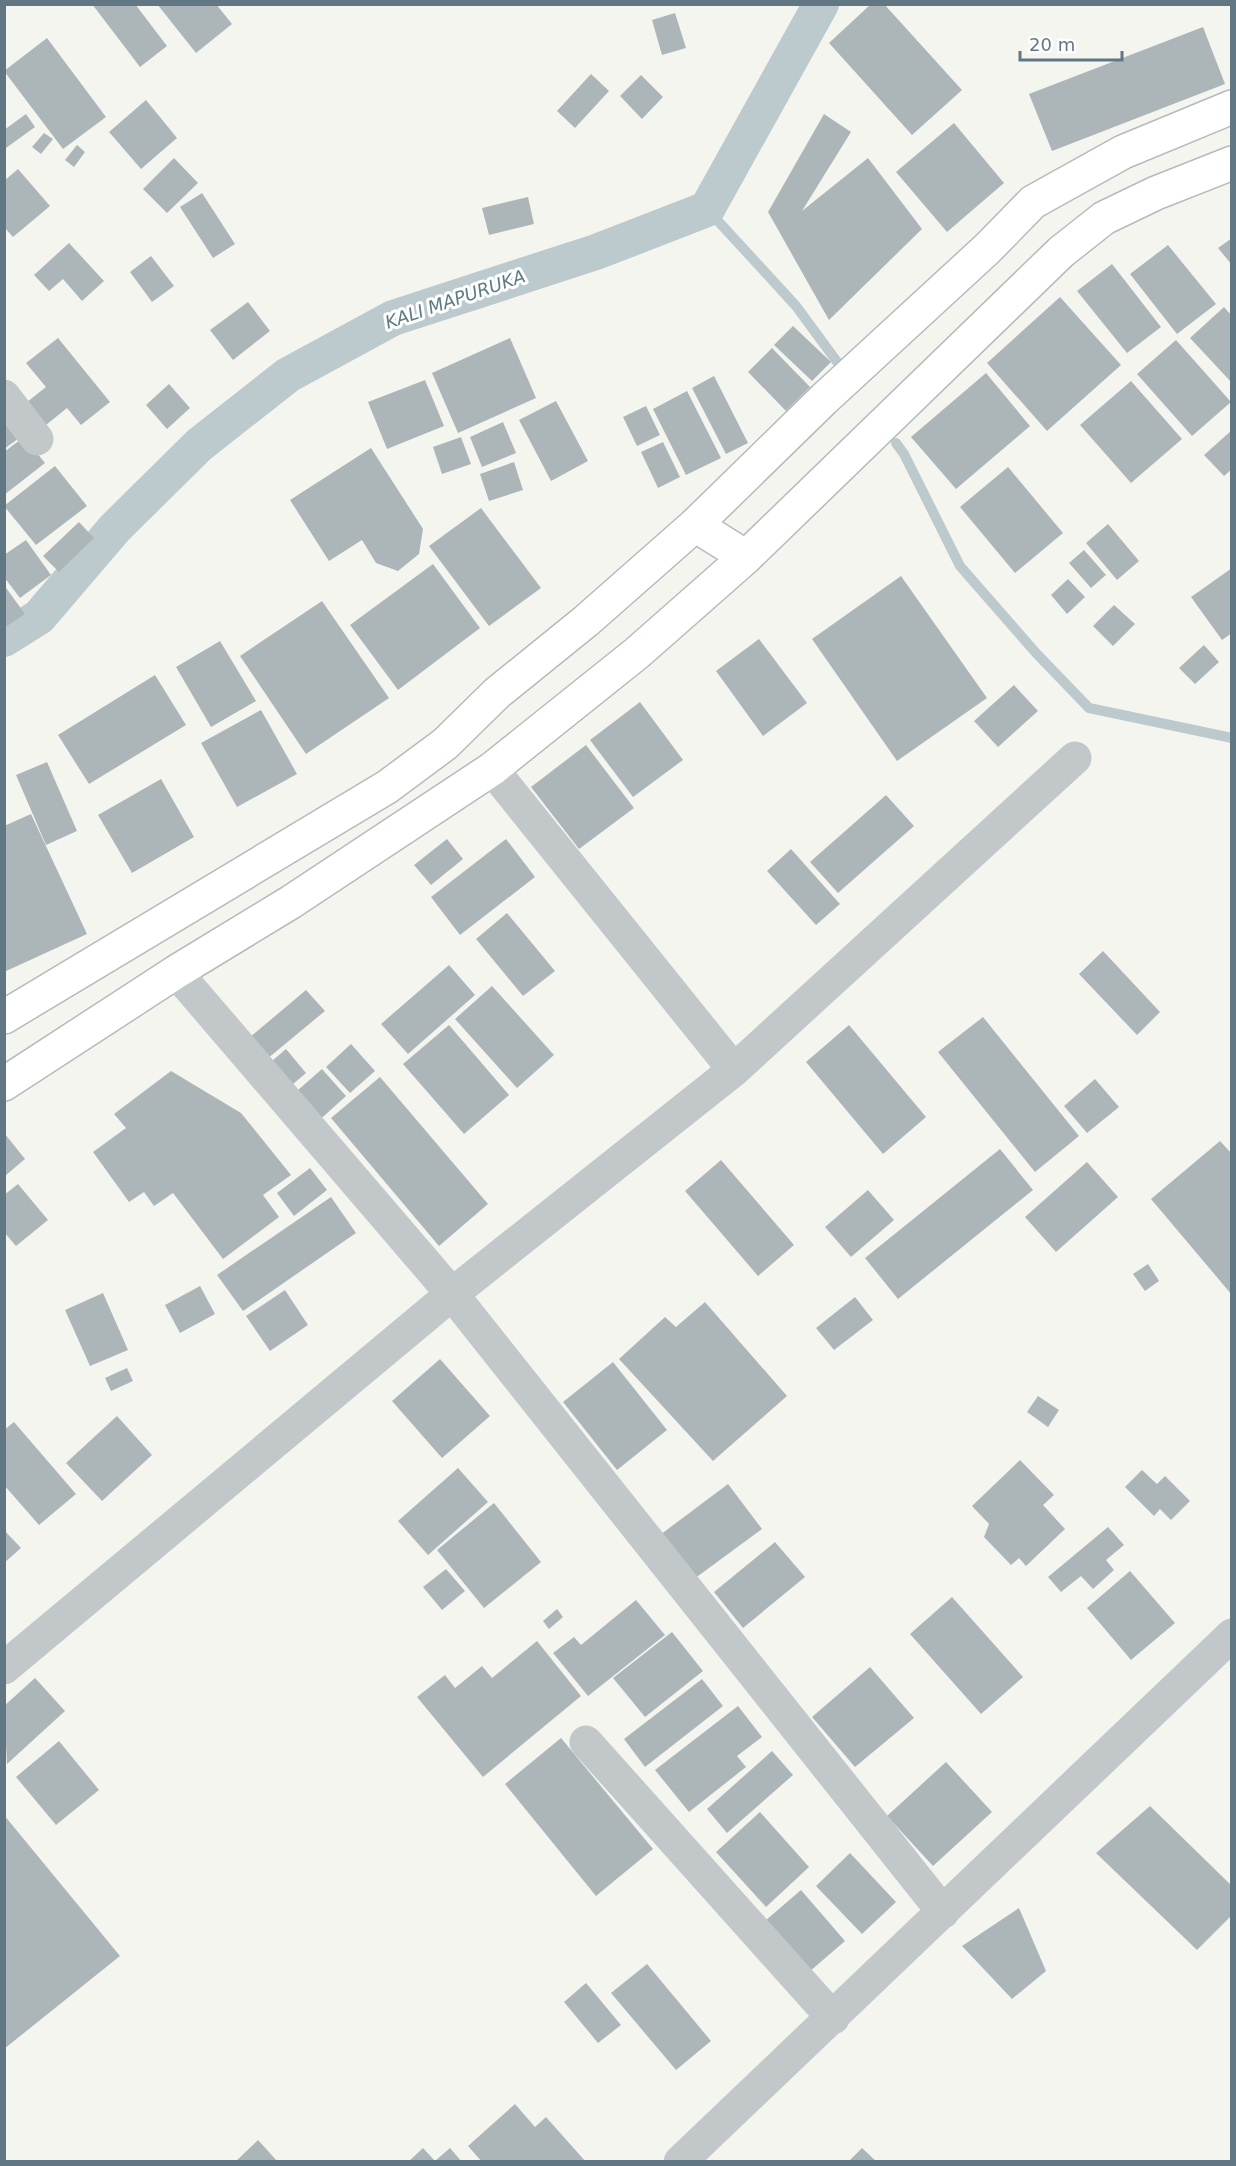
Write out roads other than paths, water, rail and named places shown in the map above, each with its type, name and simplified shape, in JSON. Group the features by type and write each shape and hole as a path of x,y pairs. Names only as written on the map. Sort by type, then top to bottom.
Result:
{"highway":[{"path":"4,1017 387,787 444,744 497,693 586,621 696,525 824,399 988,249 1033,202 1123,152 1232,107"},
{"path":"4,1084 176,972 357,859 492,769 637,653 746,557 1061,252 1104,218 1156,193 1232,163"},
{"path":"696,525 746,557"},
{"path":"320,829 357,859"}],"street":[{"path":"4,396 37,439"},
{"path":"4,1668 452,1294 734,1070 1075,758"},
{"path":"492,769 734,1070"},
{"path":"176,972 452,1294 944,1912"},
{"path":"680,2162 1232,1635"},
{"path":"586,1742 833,2018"}],"waterway":[{"name":"KALI MAPURUKA","path":"4,639 39,617 115,528 199,445 288,375 393,318 596,252 707,209 821,4"},
{"path":"707,209 796,306 846,374"},
{"path":"896,443 904,454 960,566 1036,653 1089,708 1232,738"}]}
